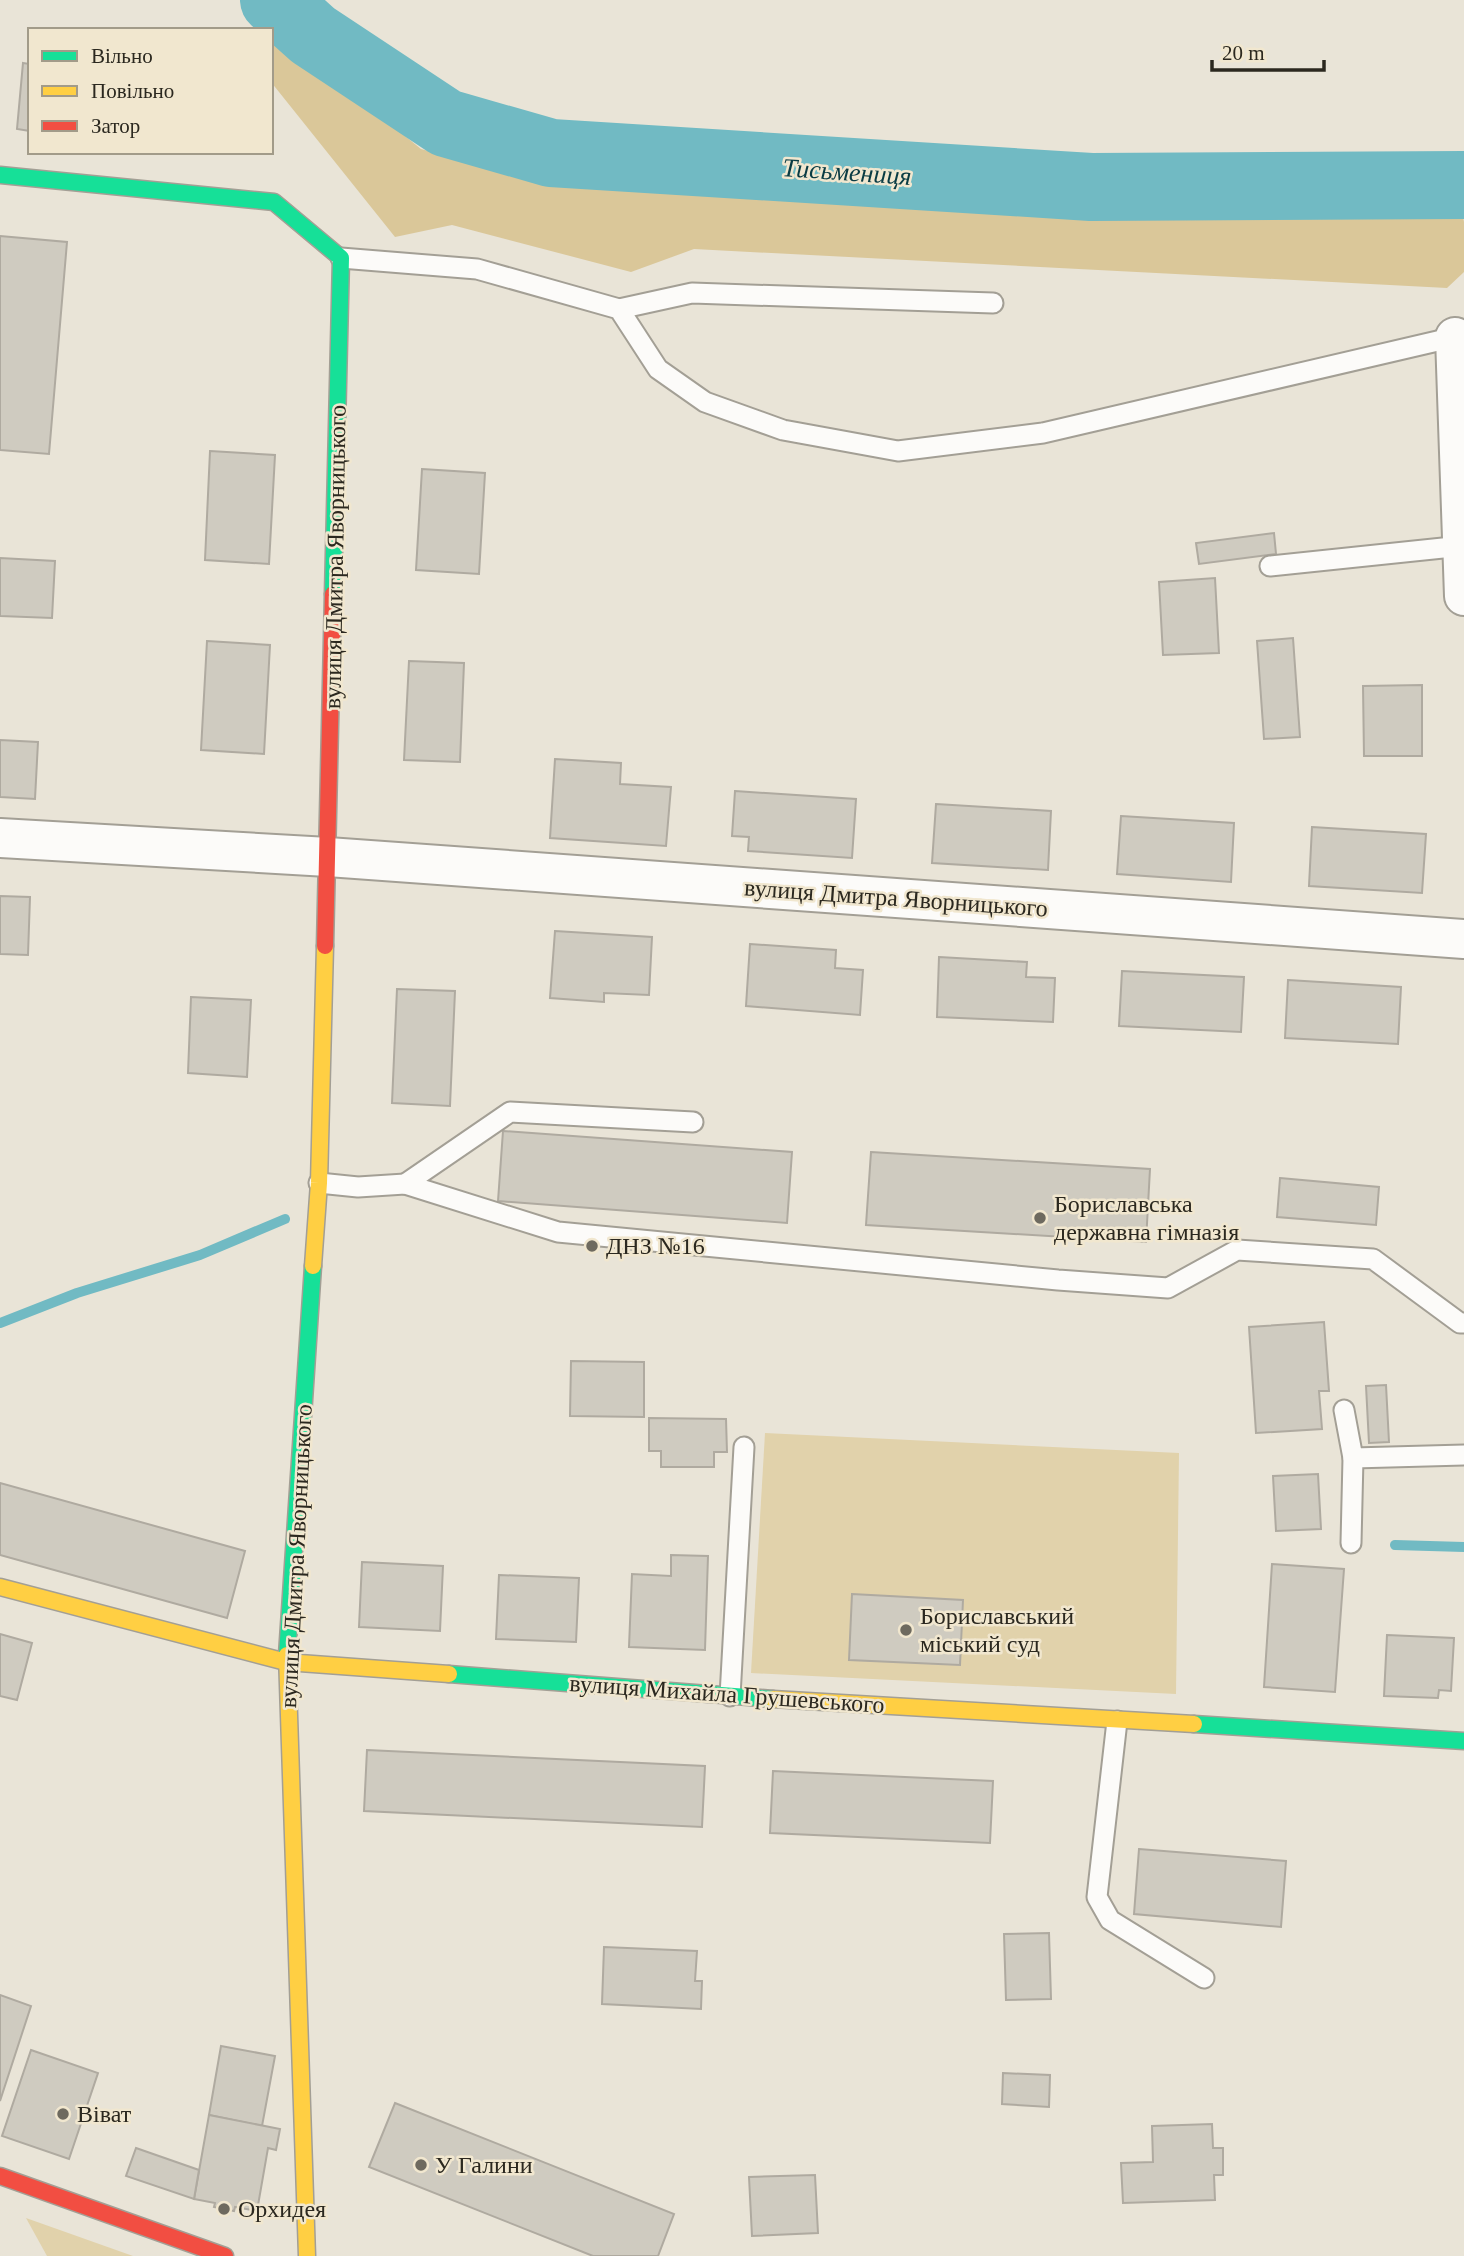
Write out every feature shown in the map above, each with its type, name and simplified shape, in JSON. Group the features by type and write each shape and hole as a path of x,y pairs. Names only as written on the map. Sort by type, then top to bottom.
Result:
{"street":[{"path":"0,175 274,202 341,258"},
{"name":"вулиця Дмитра Яворницького","path":"307,2256 286,1662 319,1183 341,258"},
{"path":"1460,335 1464,596"},
{"name":"вулиця Дмитра Яворницького","path":"0,838 328,857 1464,939"},
{"name":"вулиця Михайла Грушевського","path":"0,1587 286,1662 730,1696 1464,1741"},
{"path":"0,2176 225,2256"}],"lane":[{"path":"341,258 477,269 619,309 692,292 993,303"},
{"path":"619,309 658,369 705,402 783,430 898,451 1043,433 1460,335"},
{"path":"1270,566 1462,546"},
{"path":"405,1184 510,1112 692,1122"},
{"path":"319,1183 358,1187 405,1184 558,1232 1168,1288 1237,1250 1373,1259 1464,1323"},
{"path":"1344,1410 1353,1458 1351,1543"},
{"path":"730,1696 744,1447"},
{"path":"1353,1458 1464,1455"},
{"path":"1117,1721 1097,1897 1110,1920 1204,1978"}],"shaded area":[{"path":"283,37 421,149 545,182 1088,216 1461,206 1464,222 1464,272 1447,288 694,249 631,272 452,225 395,237 273,84 273,44"},
{"path":"765,1433 1179,1453 1176,1694 751,1673"},
{"path":"26,2218 133,2256 47,2256"}],"building":[{"path":"23,63 28,64 28,131 17,129"},
{"path":"0,236 67,242 49,454 0,450"},
{"path":"210,451 275,455 269,564 205,560"},
{"path":"422,469 485,473 479,574 416,570"},
{"path":"1274,533 1276,554 1199,564 1196,543"},
{"path":"0,558 55,561 52,618 0,616"},
{"path":"1215,578 1219,653 1163,655 1159,582"},
{"path":"1293,638 1300,737 1264,739 1257,641"},
{"path":"207,641 270,645 264,754 201,750"},
{"path":"409,661 464,663 460,762 404,760"},
{"path":"1422,685 1422,756 1364,756 1363,686"},
{"path":"0,740 38,742 35,799 0,797"},
{"path":"555,759 621,763 620,784 671,787 666,846 550,838"},
{"path":"735,791 856,799 852,858 748,851 749,837 732,836"},
{"path":"936,804 1051,811 1048,870 932,863"},
{"path":"1121,816 1234,823 1231,882 1117,874"},
{"path":"1312,827 1426,834 1422,893 1309,886"},
{"path":"0,896 30,897 28,955 0,954"},
{"path":"555,931 652,937 649,995 604,993 604,1002 550,998"},
{"path":"750,944 836,950 835,968 863,970 860,1015 746,1006"},
{"path":"939,957 1027,962 1026,977 1055,978 1053,1022 937,1017"},
{"path":"1122,971 1244,977 1241,1032 1119,1026"},
{"path":"1288,980 1401,987 1398,1044 1285,1038"},
{"path":"397,989 455,991 450,1106 392,1103"},
{"path":"191,997 251,1000 247,1077 188,1073"},
{"path":"503,1131 792,1152 787,1223 498,1201"},
{"name":"Бориславська державна гімназія","path":"871,1152 1150,1169 1146,1242 866,1225"},
{"path":"1280,1178 1379,1187 1376,1225 1277,1217"},
{"path":"1324,1322 1329,1391 1319,1391 1322,1429 1256,1433 1249,1327"},
{"path":"571,1361 644,1362 644,1417 570,1416"},
{"path":"1386,1385 1389,1442 1369,1443 1366,1386"},
{"path":"649,1418 726,1419 727,1452 714,1452 714,1467 661,1467 661,1451 649,1451"},
{"path":"1318,1474 1321,1529 1276,1531 1273,1476"},
{"path":"0,1483 245,1551 227,1618 0,1555"},
{"path":"671,1555 708,1556 705,1650 629,1647 632,1574 671,1576"},
{"path":"362,1562 443,1566 440,1631 359,1627"},
{"path":"1272,1564 1344,1569 1335,1692 1264,1687"},
{"path":"499,1575 579,1578 576,1642 496,1639"},
{"name":"Бориславський міський суд","path":"852,1594 963,1600 960,1665 849,1660"},
{"path":"0,1634 32,1643 17,1700 0,1696"},
{"path":"1387,1635 1454,1638 1451,1691 1439,1690 1438,1698 1384,1696"},
{"path":"367,1750 705,1766 702,1827 364,1811"},
{"path":"773,1771 993,1781 990,1843 770,1833"},
{"path":"1139,1849 1286,1861 1281,1927 1134,1914"},
{"path":"1049,1933 1051,1999 1006,2000 1004,1934"},
{"path":"604,1947 697,1951 695,1981 702,1981 701,2009 602,2004"},
{"path":"0,1995 31,2006 0,2101"},
{"path":"221,2046 275,2056 262,2126 209,2115"},
{"path":"31,2050 98,2073 69,2159 2,2136"},
{"path":"1003,2073 1050,2075 1049,2107 1002,2104"},
{"path":"395,2103 674,2214 658,2256 593,2256 369,2167"},
{"path":"209,2115 280,2129 276,2150 268,2148 257,2211 235,2207 234,2211 214,2207 215,2203 194,2199"},
{"path":"1212,2124 1213,2148 1223,2148 1223,2175 1214,2175 1215,2200 1123,2203 1121,2163 1153,2162 1152,2126"},
{"path":"136,2148 199,2170 194,2199 126,2176"},
{"path":"815,2175 818,2233 752,2236 749,2177"}],"waterway":[{"name":"Тисьмениця","path":"274,0 313,35 446,123 551,153 1091,187 1464,185"},
{"path":"0,1323 77,1293 200,1255 285,1219"},
{"path":"1395,1545 1464,1547"}],"traffic: fast":[{"path":"0,175 274,202 341,258 333,594"},
{"path":"287,1655 313,1266"},
{"path":"449,1674 773,1699"},
{"path":"1194,1724 1464,1741"}],"traffic: slow":[{"path":"313,1266 319,1183 325,946"},
{"path":"0,1587 286,1662 449,1674"},
{"path":"287,1655 307,2256"},
{"path":"773,1699 1194,1724"}],"traffic: jam":[{"path":"325,946 333,594"},
{"path":"0,2176 225,2256"}],"place":[{"name":"Бориславська державна гімназія","path":"1040,1218"},
{"name":"ДНЗ №16","path":"592,1246"},
{"name":"Бориславський міський суд","path":"906,1630"},
{"name":"Віват","path":"63,2114"},
{"name":"У Галини","path":"421,2165"},
{"name":"Орхидея","path":"224,2209"}]}
